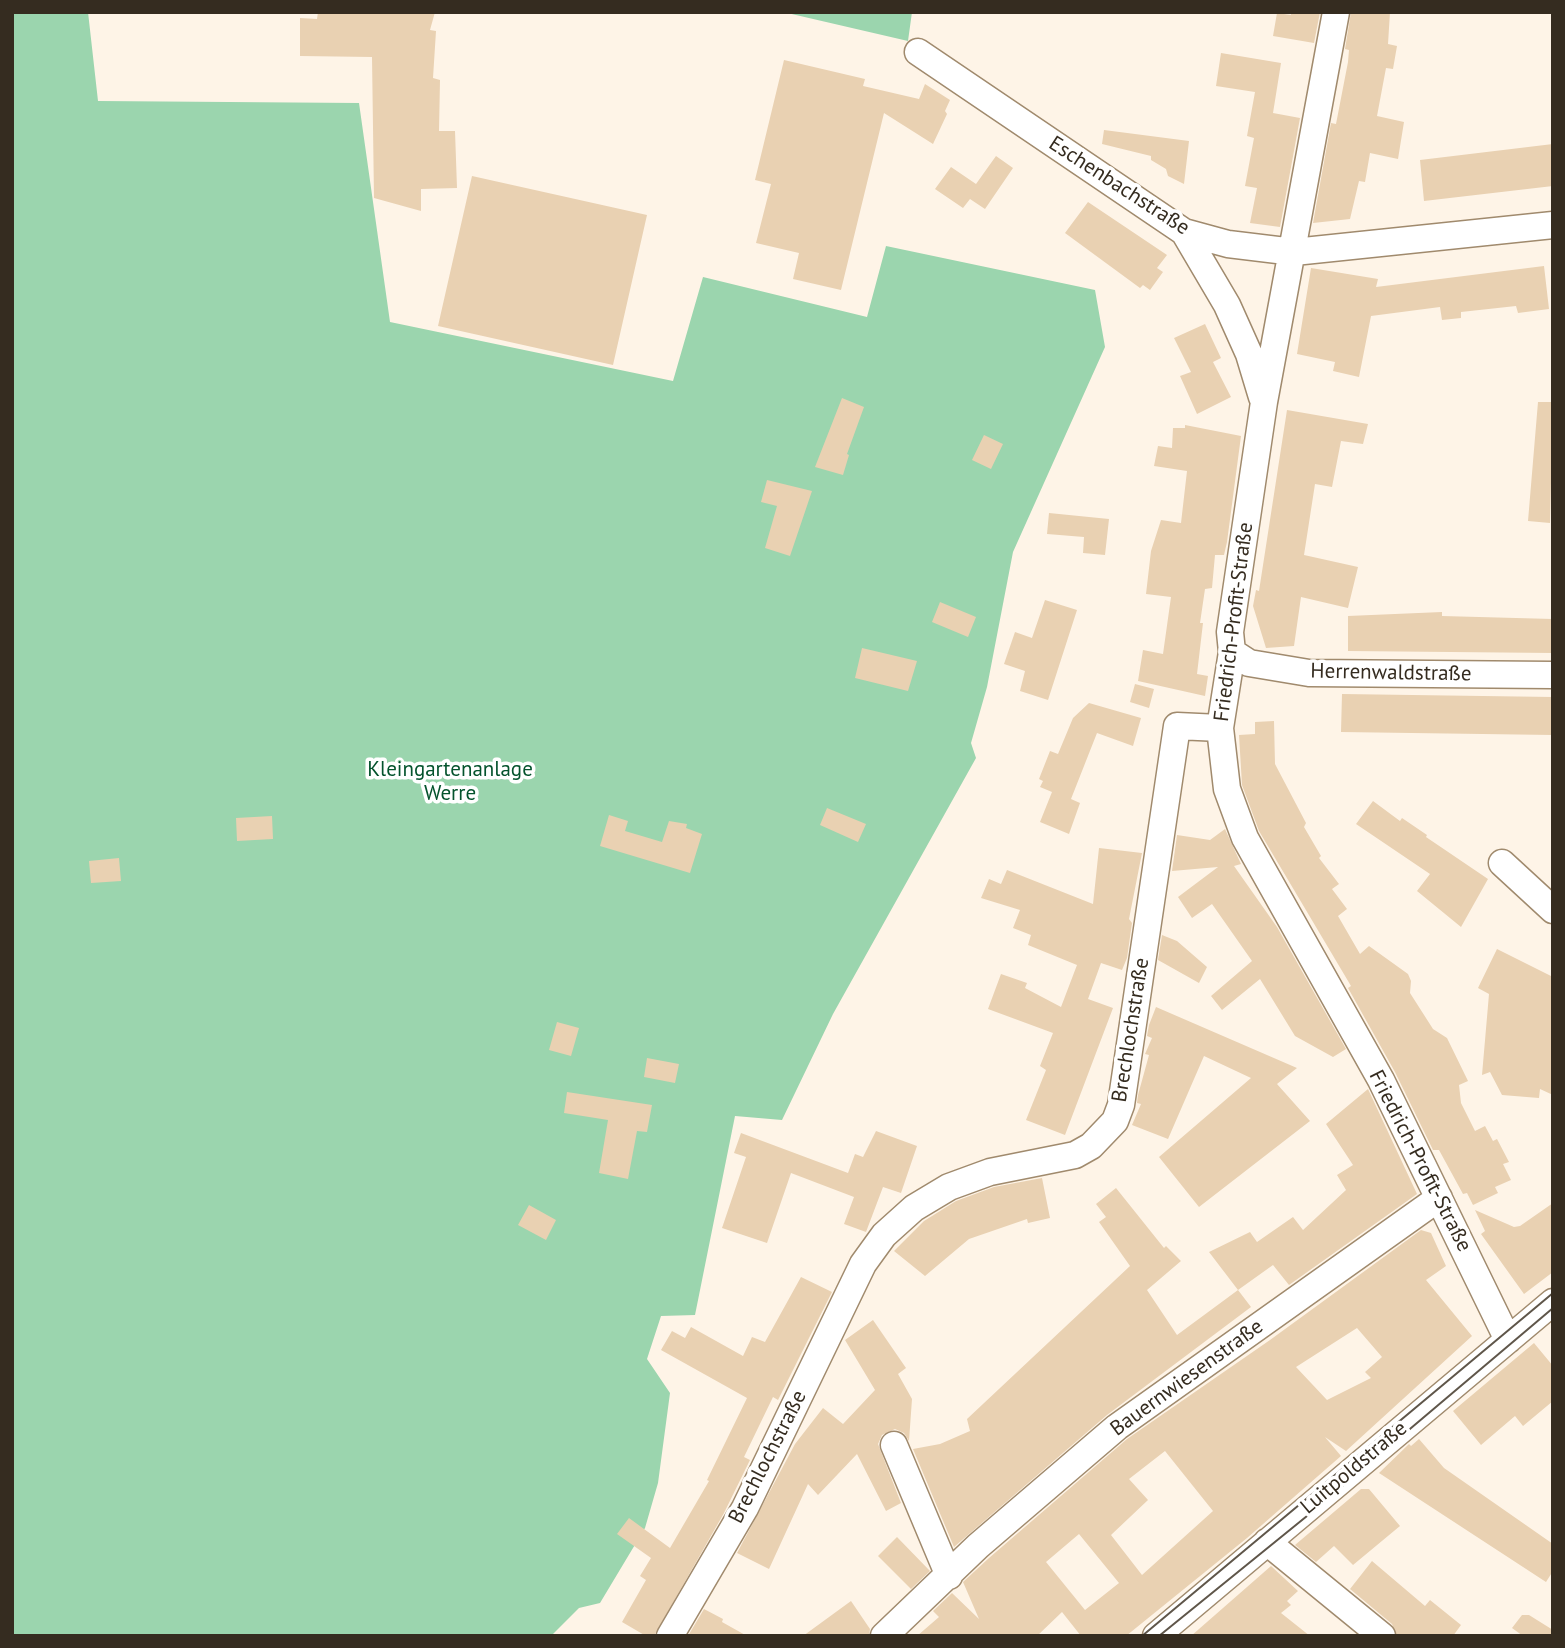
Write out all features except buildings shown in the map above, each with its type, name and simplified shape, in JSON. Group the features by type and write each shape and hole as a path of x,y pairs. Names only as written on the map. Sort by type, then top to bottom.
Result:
{"street":[{"name":"Friedrich-Profit-Straße","path":"1336,12 1294,252 1264,402 1230,632 1232,652 1220,728 1227,789 1245,838 1381,1080 1508,1340"},
{"name":"Eschenbachstraße","path":"918,52 1184,232 1228,244 1294,252 1553,225"},
{"path":"1184,232 1227,305 1249,354 1264,402"},
{"name":"Herrenwaldstraße","path":"1232,652 1249,663 1309,673 1553,676"},
{"name":"Brechlochstraße","path":"670,1636 745,1508 863,1264 884,1235 914,1208 949,1186 990,1172 1075,1155 1098,1140 1115,1121 1121,1105 1177,726 1220,728"},
{"path":"1502,863 1553,910"},
{"name":"Bauernwiesenstraße","path":"888,1635 1063,1471 1117,1427 1439,1198"},
{"name":"Luitpoldstraße","path":"1156,1636 1553,1302"},
{"path":"894,1445 949,1576"},
{"path":"1267,1542 1382,1636"}],"green space":[{"name":"Kleingartenanlage Werre","path":"12,12 88,12 98,101 359,103 390,322 673,381 703,277 867,317 886,246 1095,290 1105,347 1013,552 987,687 971,743 976,758 833,1014 782,1120 735,1116 695,1315 661,1316 647,1359 670,1393 658,1483 645,1528 600,1603 579,1608 551,1636 12,1636"},
{"path":"783,12 912,12 908,41"}],"tram line":[{"path":"1142,1636 1553,1293"},
{"path":"1159,1636 1307,1516 1553,1308"}]}
